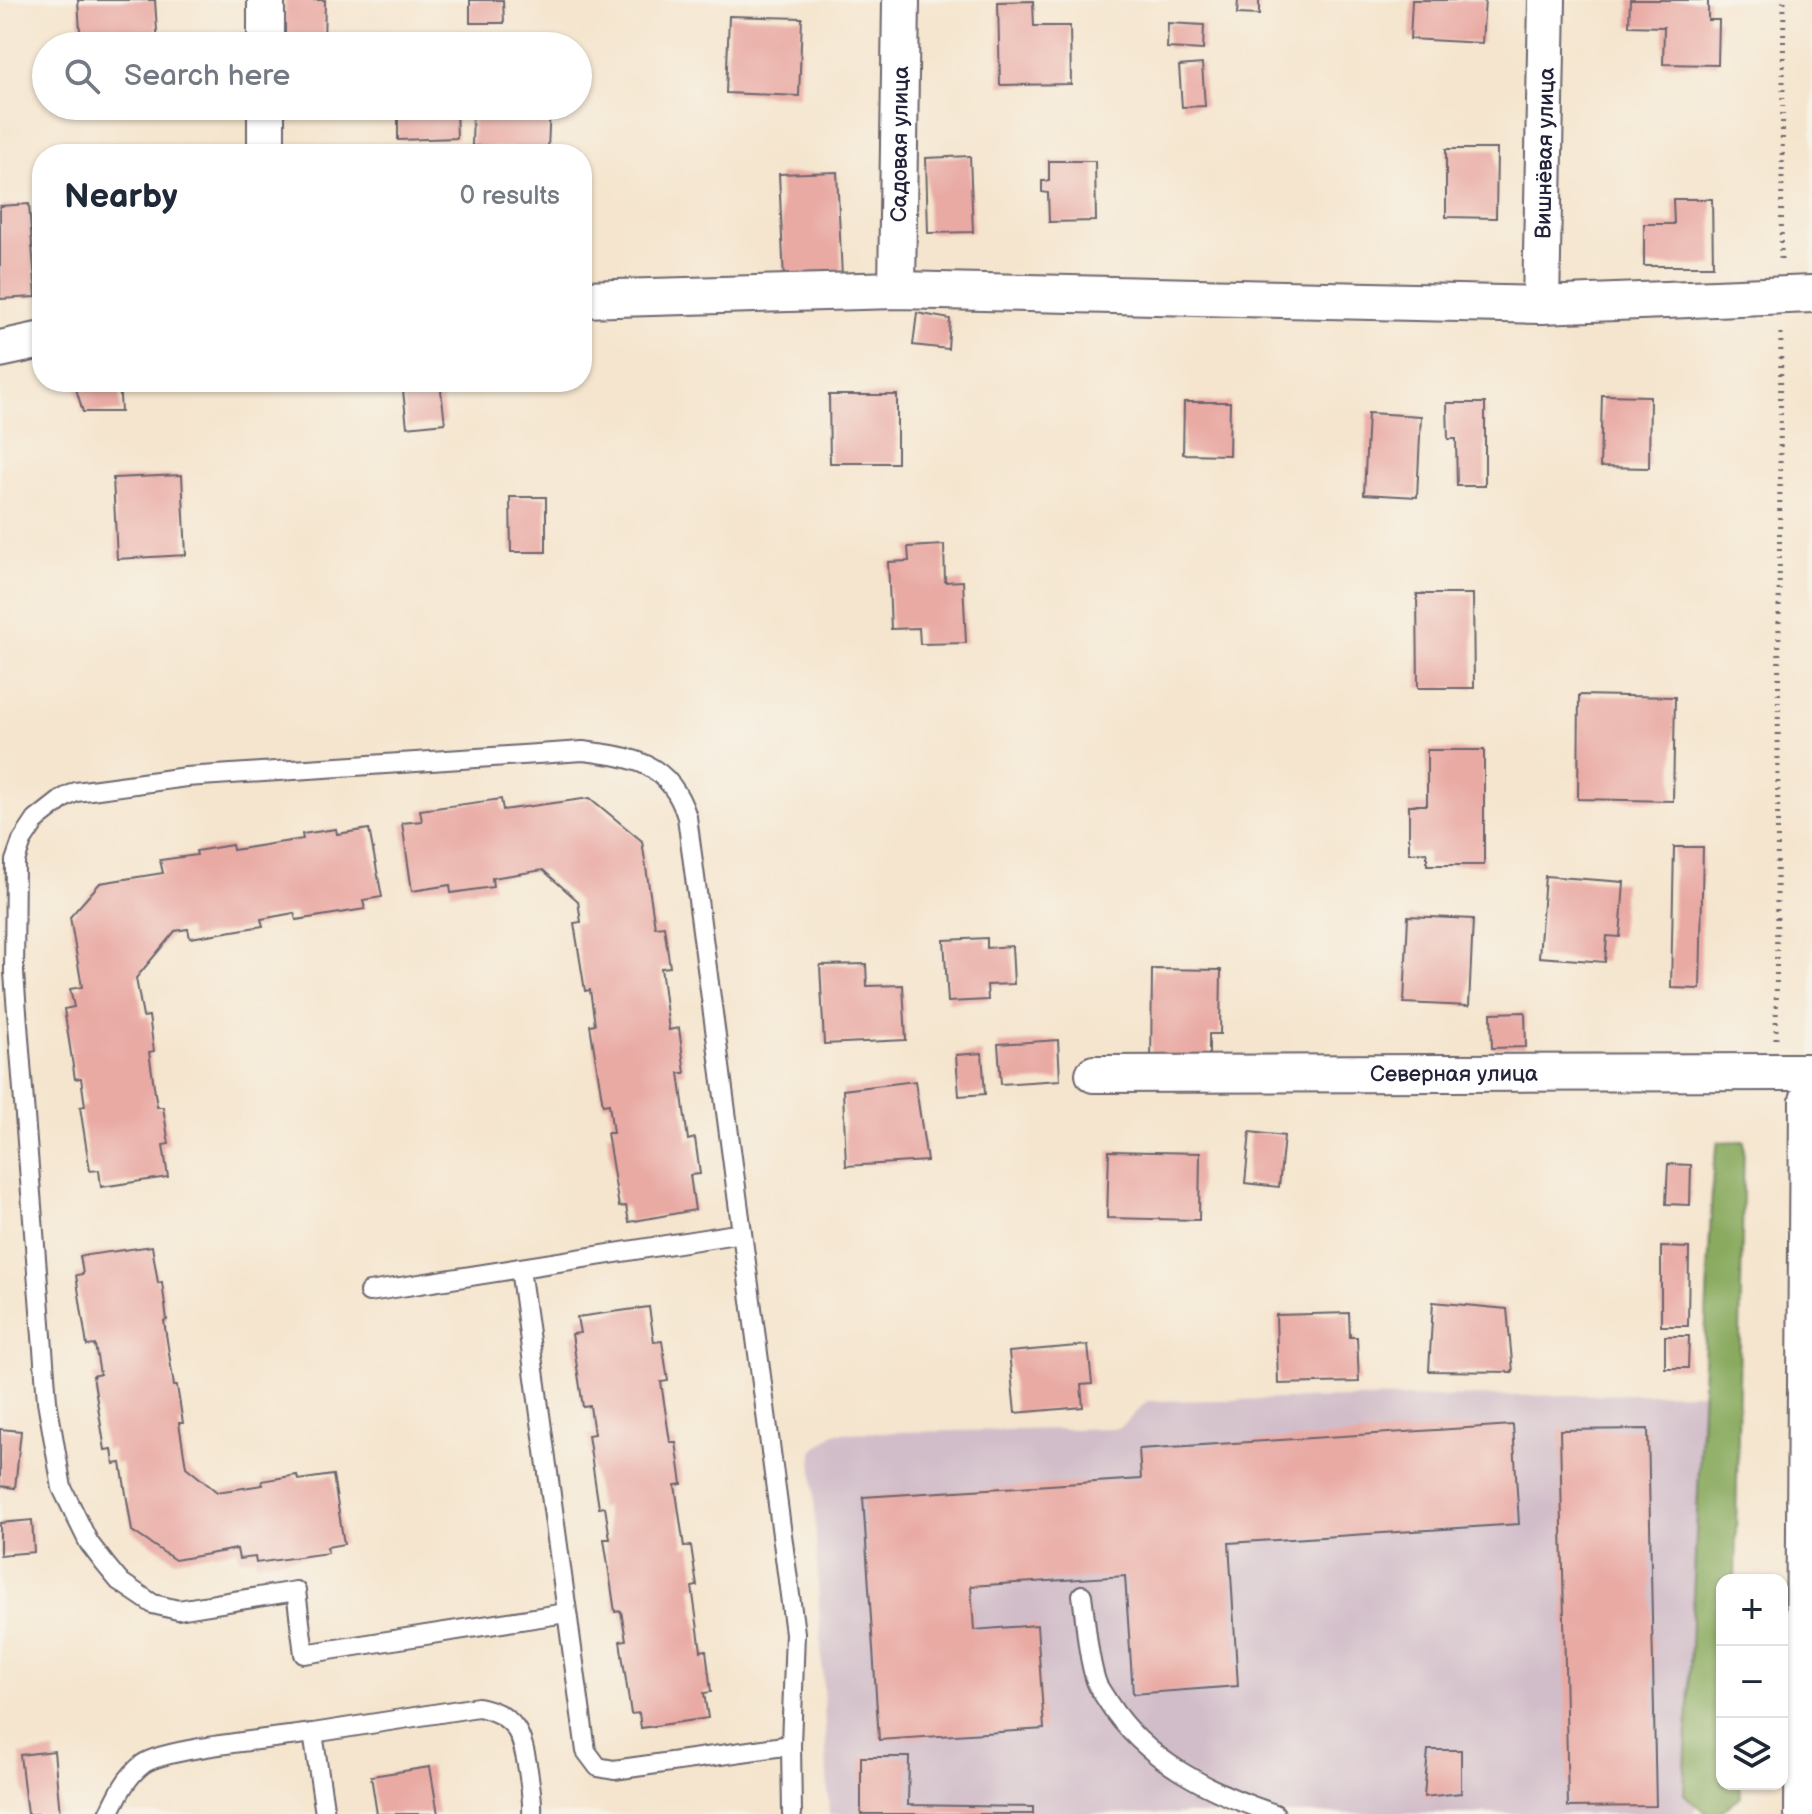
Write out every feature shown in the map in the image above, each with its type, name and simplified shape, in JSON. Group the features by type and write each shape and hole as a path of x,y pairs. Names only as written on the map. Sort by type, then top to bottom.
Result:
{"street":[{"path":"266,0 266,32"},
{"name":"Садовая улица","path":"897,290 901,0"},
{"name":"Вишнёвая улица","path":"1541,305 1547,0"},
{"path":"266,120 266,144"},
{"path":"592,299 897,290 1541,305 1796,295"},
{"path":"0,349 32,342"},
{"name":"Северная улица","path":"1094,1074 1812,1072"},
{"path":"1807,1814 1812,1101"}],"lane":[{"path":"566,1613 304,1654 296,1591 178,1610 153,1604 119,1581 77,1521 62,1488 47,1401 14,973 15,861 22,841 36,820 64,798 76,792 186,777 583,751 631,757 651,767 681,799 687,817 795,1633 792,1814"},
{"path":"369,1292 742,1233"},
{"path":"520,1268 586,1751 598,1767 614,1770 791,1745"},
{"path":"1082,1595 1096,1682 1115,1714 1171,1766 1209,1787 1275,1814"},
{"path":"109,1814 123,1785 156,1756 478,1707 493,1710 517,1729 524,1744 533,1799 532,1814"},
{"path":"313,1733 325,1814"}],"path":[{"path":"1775,1071 1796,295 1784,0"}],"shaded area":[{"path":"1703,1393 1695,1814 829,1814 812,1452 834,1433 1120,1428 1147,1401"}],"green space":[{"path":"1744,1141 1735,1574 1716,1574 1716,1790 1740,1790 1741,1797 1717,1814 1706,1814 1684,1794 1713,1168 1718,1142"}],"building":[{"path":"78,0 155,0 157,32 80,32"},
{"path":"285,0 325,0 324,32 284,32"},
{"path":"470,0 503,0 504,23 470,23"},
{"path":"1238,0 1259,0 1259,15 1237,14"},
{"path":"1412,0 1485,0 1482,43 1410,39"},
{"path":"1630,0 1708,0 1708,20 1719,20 1718,65 1663,64 1664,27 1629,26"},
{"path":"1033,1 1034,26 1070,26 1071,84 1000,85 998,2"},
{"path":"729,16 802,18 799,96 726,93"},
{"path":"1168,23 1204,25 1203,50 1167,48"},
{"path":"1202,64 1205,106 1182,107 1179,66"},
{"path":"398,120 456,120 457,138 398,140"},
{"path":"473,120 549,120 548,144 472,144"},
{"path":"1446,149 1497,149 1496,218 1446,217"},
{"path":"970,156 973,232 928,233 926,158"},
{"path":"1049,161 1095,161 1096,221 1049,222 1048,193 1042,192 1042,181 1049,181"},
{"path":"837,172 842,277 784,280 779,174"},
{"path":"1673,199 1712,199 1713,266 1644,266 1644,224 1674,224"},
{"path":"29,204 32,297 0,299 0,206"},
{"path":"917,313 950,319 948,349 913,345"},
{"path":"77,392 120,392 121,412 83,412"},
{"path":"403,392 441,392 445,423 407,427"},
{"path":"829,395 897,395 897,463 830,463"},
{"path":"1602,395 1650,396 1649,468 1600,467"},
{"path":"1184,402 1230,402 1229,455 1183,454"},
{"path":"1447,403 1485,403 1485,486 1457,486 1456,439 1448,439"},
{"path":"1368,413 1421,416 1417,497 1364,494"},
{"path":"182,475 186,555 117,559 113,478"},
{"path":"510,497 546,497 546,552 511,552"},
{"path":"944,545 945,582 963,581 966,643 920,644 919,628 891,629 888,562 909,561 908,547"},
{"path":"1417,594 1473,594 1474,688 1418,688"},
{"path":"1579,695 1675,697 1673,801 1578,799"},
{"path":"1427,750 1484,750 1484,865 1427,865 1427,852 1409,853 1409,805 1427,805"},
{"path":"590,798 642,841 655,927 664,926 670,967 661,968 669,1030 679,1028 685,1073 679,1073 688,1140 695,1138 700,1174 690,1175 695,1210 629,1222 626,1206 619,1207 607,1133 613,1133 609,1104 603,1105 590,1025 595,1024 590,990 585,991 574,923 581,922 578,901 543,870 492,878 493,887 451,893 450,885 412,891 402,823 422,821 420,810 501,799 503,810"},
{"path":"336,829 337,834 369,829 382,897 363,900 365,909 296,920 294,913 261,919 263,926 190,938 188,929 175,931 136,978 143,1017 149,1016 154,1051 149,1052 157,1107 163,1107 169,1144 163,1145 168,1177 101,1187 99,1170 90,1171 80,1107 85,1106 81,1078 75,1079 64,1009 74,1007 70,989 82,987 70,917 100,883 163,873 160,860 197,855 196,851 232,845 233,850 303,839 302,834"},
{"path":"1674,847 1703,847 1700,989 1671,988"},
{"path":"1545,876 1624,882 1620,937 1607,936 1605,962 1539,957"},
{"path":"1408,916 1473,919 1469,1006 1404,1003"},
{"path":"987,938 987,948 1012,946 1014,984 987,985 988,1000 948,1002 944,940"},
{"path":"866,964 867,986 903,985 906,1040 824,1044 820,965"},
{"path":"1152,969 1221,970 1220,1034 1209,1034 1209,1070 1151,1069"},
{"path":"1525,1012 1526,1047 1492,1048 1491,1013"},
{"path":"1058,1040 1060,1080 1001,1084 998,1044"},
{"path":"982,1053 985,1094 959,1096 956,1055"},
{"path":"915,1081 927,1161 846,1166 843,1090"},
{"path":"1250,1132 1284,1136 1279,1187 1245,1183"},
{"path":"1109,1151 1200,1153 1199,1220 1107,1218"},
{"path":"1668,1164 1691,1165 1690,1205 1666,1204"},
{"path":"152,1246 158,1283 162,1282 167,1320 164,1321 183,1423 179,1423 186,1467 217,1492 263,1485 262,1481 297,1475 298,1480 333,1475 344,1544 327,1547 328,1553 256,1563 255,1557 239,1559 237,1549 175,1560 132,1531 121,1463 114,1464 112,1449 105,1450 93,1376 100,1374 95,1345 87,1346 76,1275 83,1274 80,1256"},
{"path":"1661,1247 1689,1248 1688,1326 1661,1326"},
{"path":"1433,1302 1507,1309 1513,1372 1429,1371"},
{"path":"649,1307 654,1342 662,1341 668,1381 661,1382 670,1442 676,1442 682,1484 675,1485 684,1547 691,1546 697,1586 692,1587 701,1651 706,1650 711,1692 704,1693 708,1718 641,1728 639,1713 631,1714 620,1641 626,1640 621,1611 615,1612 604,1539 610,1539 605,1507 599,1508 588,1435 594,1434 590,1406 583,1407 572,1334 580,1333 577,1317"},
{"path":"1349,1313 1350,1337 1357,1337 1359,1382 1278,1384 1276,1315"},
{"path":"1665,1336 1689,1336 1688,1368 1665,1368"},
{"path":"1088,1345 1092,1384 1081,1385 1083,1407 1015,1413 1009,1352"},
{"path":"1513,1425 1519,1524 1229,1543 1238,1686 1133,1694 1125,1576 971,1586 974,1630 1037,1625 1044,1729 879,1740 863,1497 1141,1479 1139,1449"},
{"path":"0,1429 21,1431 15,1488 0,1486"},
{"path":"1648,1429 1656,1806 1568,1807 1560,1430"},
{"path":"32,1520 34,1552 0,1555 0,1523"},
{"path":"1428,1750 1461,1750 1461,1793 1424,1797"},
{"path":"54,1751 60,1814 27,1814 20,1755"},
{"path":"861,1757 909,1757 908,1805 1033,1807 1033,1814 861,1814"},
{"path":"430,1767 438,1814 377,1814 371,1776"}]}
